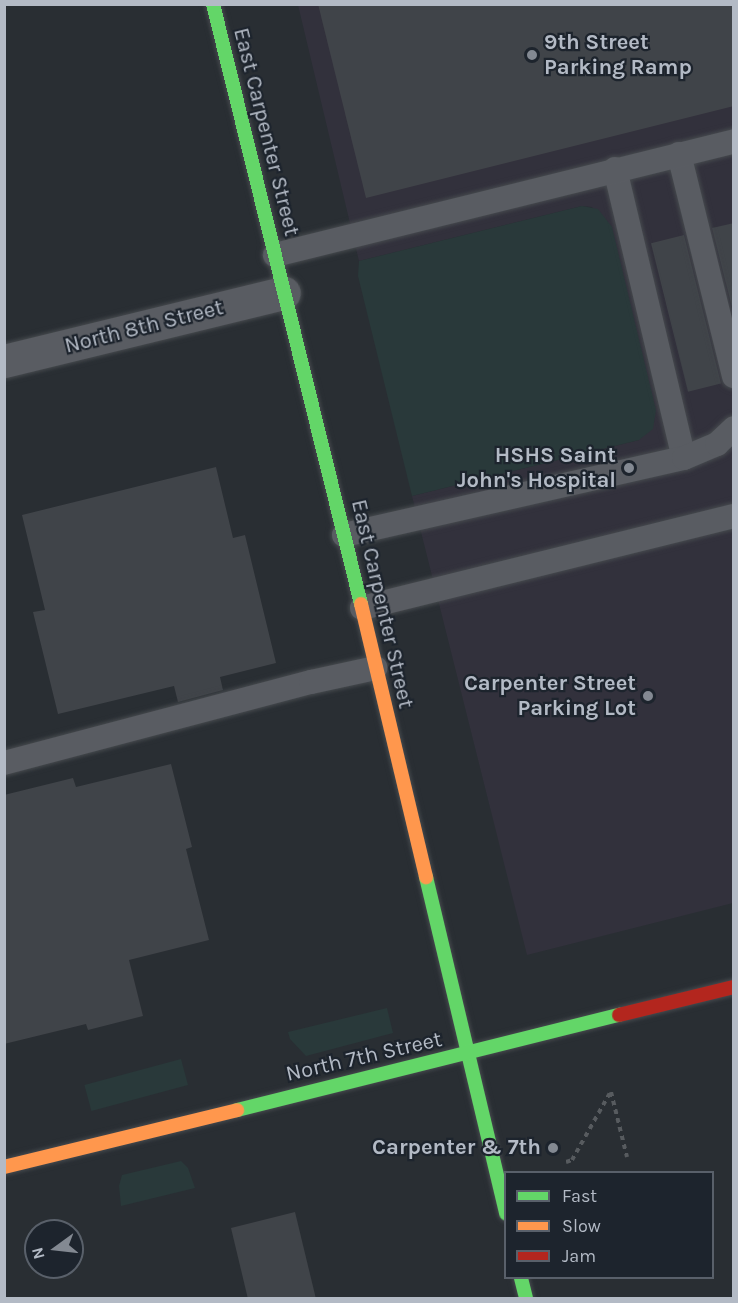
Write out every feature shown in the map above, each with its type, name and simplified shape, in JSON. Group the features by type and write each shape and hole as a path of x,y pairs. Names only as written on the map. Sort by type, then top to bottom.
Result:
{"street":[{"name":"East Carpenter Street","path":"213,4 362,609 504,1206"},
{"name":"North 8th Street","path":"4,361 284,293"},
{"name":"North 7th Street","path":"4,1167 734,987"},
{"path":"521,1279 526,1299"}],"lane":[{"path":"275,255 734,141"},
{"path":"679,154 734,376"},
{"path":"615,169 684,458"},
{"path":"344,535 684,458 717,444 734,428"},
{"path":"362,609 734,516"},
{"path":"4,763 311,682 375,668"}],"path":[{"path":"566,1162 572,1160 611,1091 627,1157"}],"shaded area":[{"name":"HSHS Saint John's Hospital","path":"298,5 733,5 733,903 527,955 412,496 639,440 592,207 582,206 359,261"},
{"path":"582,206 598,209 612,227 656,410 653,429 639,440 412,496 358,276 359,261"},
{"path":"387,1008 393,1033 306,1056 290,1039 288,1032"},
{"path":"181,1059 188,1085 91,1111 84,1085"},
{"path":"181,1161 188,1168 195,1188 121,1206 119,1186 122,1175"}],"building":[{"name":"9th Street Parking Ramp","path":"318,4 734,4 734,106 366,198"},
{"path":"734,223 734,315 712,228"},
{"path":"684,235 721,383 688,392 651,243"},
{"path":"216,467 233,538 245,535 276,663 220,677 223,690 178,702 174,686 58,714 33,612 45,610 22,515"},
{"path":"171,764 192,847 186,849 209,940 129,960 143,1016 88,1030 86,1024 4,1044 4,795 73,778 76,787"},
{"path":"295,1212 316,1299 248,1299 231,1228"}],"traffic: fast":[{"path":"213,4 361,604"},
{"path":"426,877 504,1206"},
{"path":"237,1110 619,1015"},
{"path":"521,1279 526,1298"}],"traffic: slow":[{"path":"361,604 426,877"},
{"path":"4,1167 237,1110"}],"traffic: jam":[{"path":"619,1015 734,987"}],"place":[{"name":"9th Street Parking Ramp","path":"532,55"},
{"name":"HSHS Saint John's Hospital","path":"629,468"},
{"name":"Carpenter Street Parking Lot","path":"648,696"},
{"name":"Carpenter & 7th","path":"553,1148"}]}
